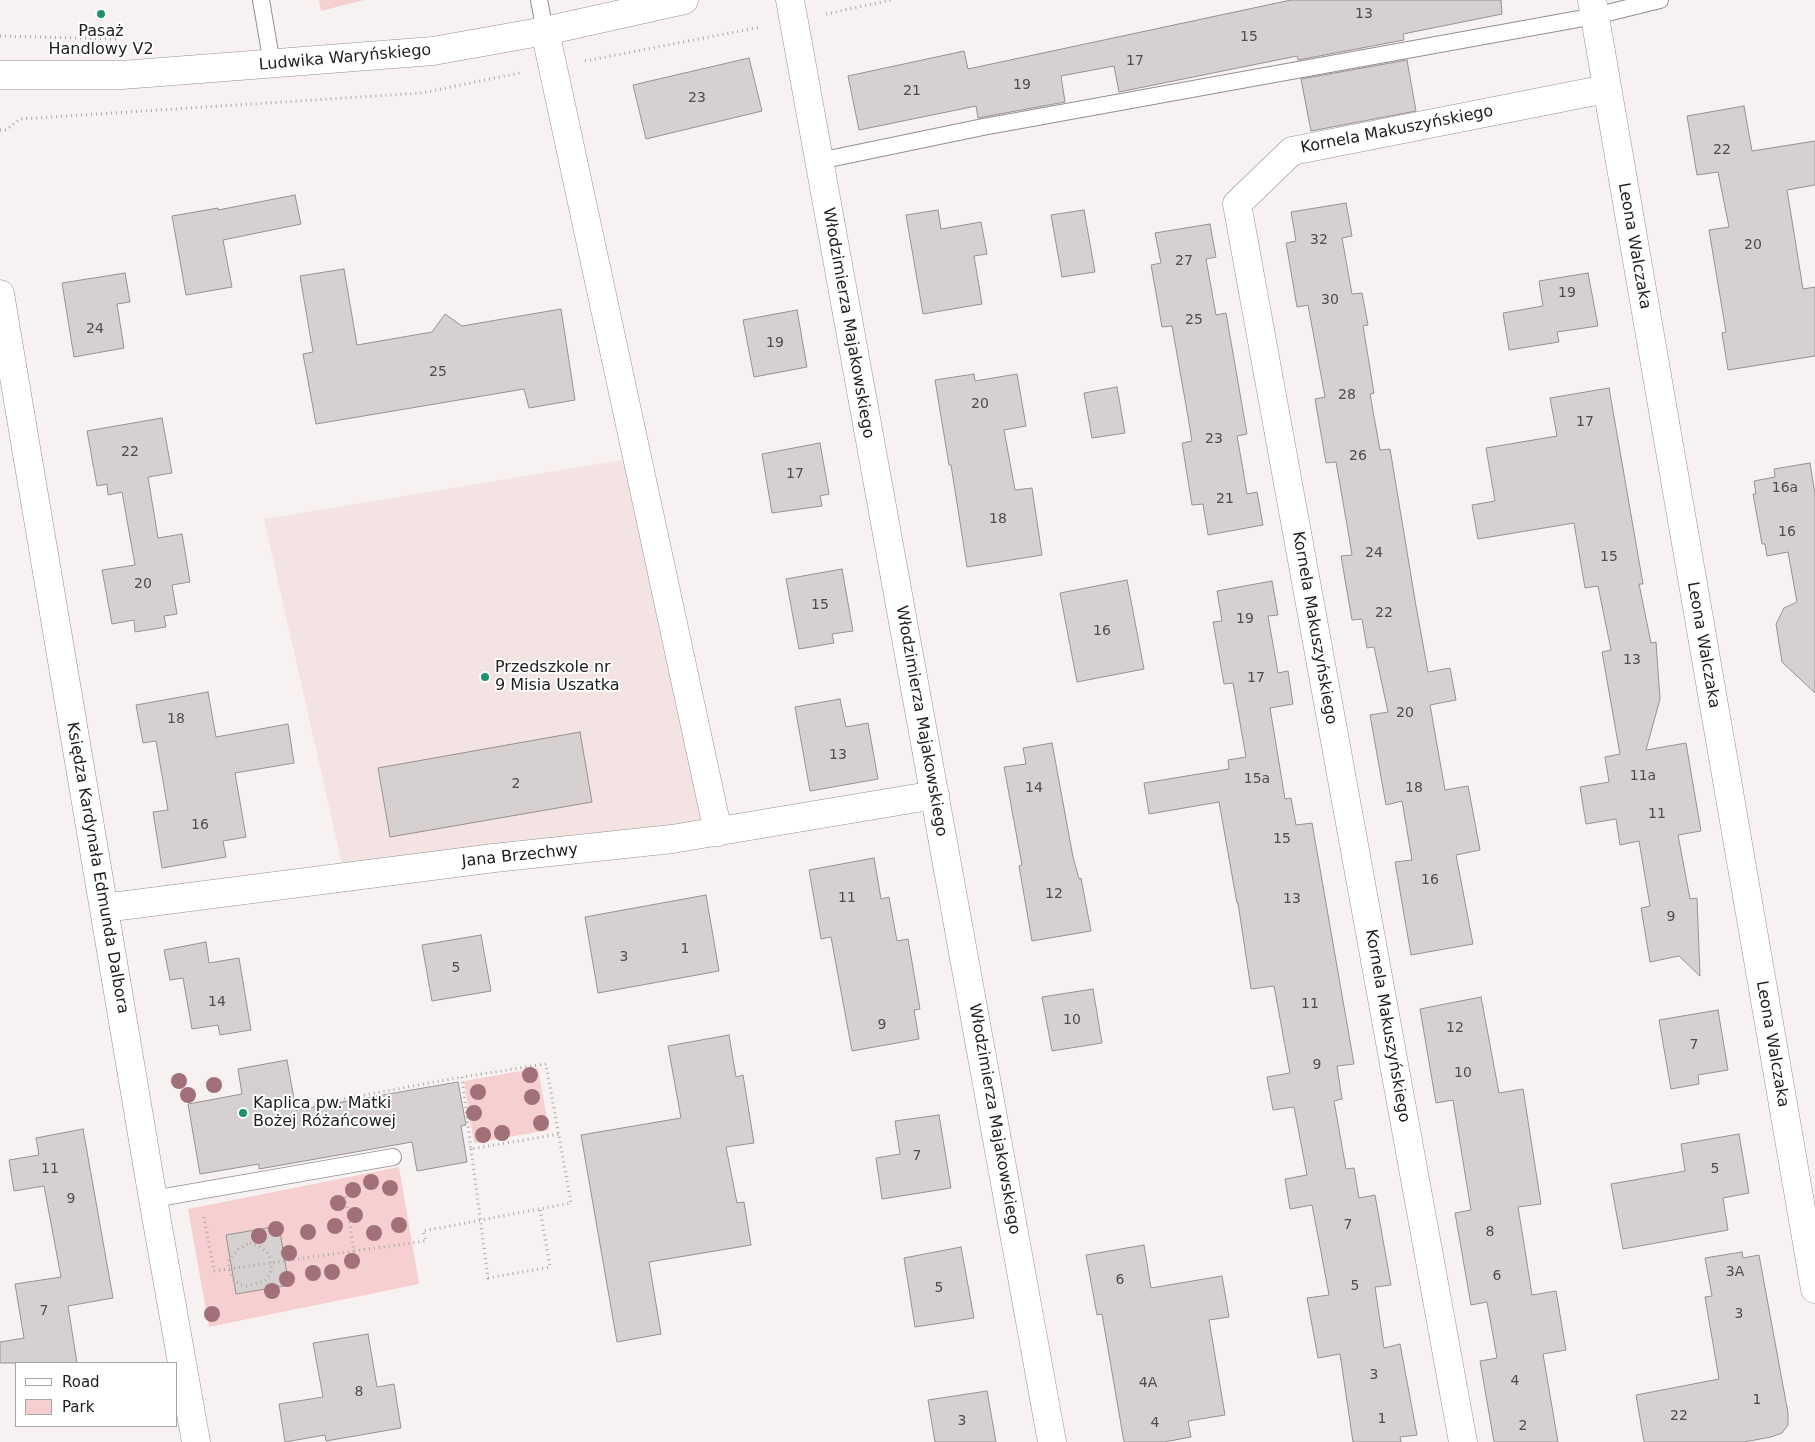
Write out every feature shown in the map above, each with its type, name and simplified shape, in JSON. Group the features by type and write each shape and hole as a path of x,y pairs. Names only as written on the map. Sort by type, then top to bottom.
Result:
{"street":[{"name":"Ludwika Waryńskiego","path":"0,75 122,75 433,51 545,31 684,0"},
{"name":"Włodzimierza Majakowskiego","path":"790,0 1052,1442"},
{"name":"Leona Walczaka","path":"1593,8 1815,1289"},
{"path":"545,31 718,832"},
{"name":"Kornela Makuszyńskiego","path":"1463,1442 1237,204 1292,151 1606,89"},
{"name":"Księdza Kardynała Edmunda Dalbora","path":"0,294 196,1442"},
{"name":"Jana Brzechwy","path":"104,908 494,858 672,839 935,794"}],"lane":[{"path":"261,0 272,64"},
{"path":"539,0 545,31"},
{"path":"819,161 1593,8 1660,0"},
{"path":"153,1199 393,1157"}],"path":[{"path":"203,1214 214,1271 426,1241 423,1232 571,1203 546,1064 462,1077 300,1107"},
{"path":"462,1077 488,1278 550,1267 540,1209"},
{"path":"471,1149 559,1134"},
{"path":"340,1167 354,1251"},
{"path":"250,1243 260,1246 267,1252 272,1263 270,1274 265,1281 247,1286 239,1284 232,1278 229,1269 229,1260 238,1249 250,1243"}],"shaded area":[{"name":"Przedszkole nr 9 Misia Uszatka","path":"623,460 704,834 345,877 264,519"}],"green space":[{"path":"319,0 364,0 321,11"},
{"path":"538,1068 549,1130 474,1143 464,1081"},
{"path":"399,1167 419,1284 209,1327 188,1209"}],"building":[{"path":"1291,0 1501,0 1502,14 1403,34 1404,40 1298,60 1297,56 1119,92 1114,66 1061,76 1065,102 978,118 976,106 859,130 848,76 964,51 968,69"},
{"path":"749,58 762,111 646,139 633,85"},
{"path":"1407,60 1416,111 1311,131 1301,79"},
{"path":"1744,106 1752,151 1815,141 1815,185 1787,190 1803,289 1815,287 1815,356 1728,370 1722,333 1726,332 1709,230 1729,227 1718,172 1697,175 1687,116"},
{"path":"295,195 301,224 223,240 232,287 186,295 172,216 218,208 218,210"},
{"path":"1346,203 1352,236 1342,238 1352,294 1362,293 1368,325 1363,326 1374,393 1370,394 1380,450 1390,449 1428,672 1450,668 1456,700 1430,705 1445,790 1468,786 1480,850 1456,855 1473,944 1411,955 1395,862 1412,860 1402,801 1386,805 1370,715 1388,712 1374,647 1367,648 1362,619 1352,620 1341,556 1352,555 1347,525 1336,462 1326,463 1315,399 1325,397 1308,305 1297,307 1286,243 1296,241 1291,212"},
{"path":"938,210 941,229 981,222 987,254 974,256 982,304 923,314 906,215"},
{"path":"1084,210 1095,272 1062,277 1051,215"},
{"path":"1210,224 1216,257 1206,259 1216,315 1226,313 1247,434 1237,436 1247,494 1257,492 1263,525 1208,535 1203,504 1192,505 1182,443 1192,441 1187,411 1172,326 1162,327 1151,265 1161,263 1155,233"},
{"path":"344,269 357,345 432,332 445,314 462,326 561,309 575,400 529,408 524,389 316,424 303,354 313,352 300,276"},
{"path":"125,273 130,302 117,304 124,348 74,357 62,283"},
{"path":"1588,273 1598,326 1557,332 1559,342 1509,350 1503,313 1543,306 1539,281"},
{"path":"797,310 807,367 754,377 743,320"},
{"path":"974,374 975,381 1017,374 1026,426 1004,430 1015,490 1032,488 1042,555 967,567 935,380"},
{"path":"1117,387 1125,433 1092,438 1084,393"},
{"path":"1609,388 1643,584 1639,584 1651,643 1656,642 1660,699 1646,750 1686,743 1701,831 1678,835 1690,899 1697,898 1700,976 1679,956 1650,962 1641,908 1650,906 1639,841 1620,845 1616,819 1586,824 1580,787 1609,782 1605,757 1620,754 1602,652 1611,650 1598,586 1585,588 1574,523 1478,539 1472,505 1495,501 1486,448 1557,436 1550,398"},
{"path":"162,418 172,473 148,477 158,538 182,534 190,582 172,585 177,614 164,616 166,627 135,632 134,620 112,624 102,570 135,565 122,492 108,495 107,484 97,486 87,431"},
{"path":"820,443 829,494 820,496 822,506 772,513 762,454"},
{"path":"1810,463 1815,494 1815,693 1782,662 1776,624 1784,608 1797,602 1788,552 1767,556 1765,544 1762,544 1753,494 1756,494 1754,481 1775,477 1774,469"},
{"path":"842,569 853,631 832,634 834,643 799,649 786,579"},
{"path":"1127,580 1144,669 1077,682 1060,593"},
{"path":"1272,581 1278,615 1268,616 1278,673 1288,671 1293,704 1270,708 1285,799 1291,798 1296,825 1312,823 1354,1064 1337,1066 1342,1099 1334,1101 1346,1169 1354,1168 1359,1198 1375,1195 1391,1285 1375,1287 1384,1348 1400,1344 1417,1435 1400,1437 1401,1442 1353,1442 1340,1354 1318,1358 1307,1298 1329,1295 1312,1205 1290,1209 1285,1179 1307,1175 1294,1107 1273,1110 1267,1077 1290,1073 1274,986 1251,989 1238,903 1219,802 1149,814 1144,783 1229,769 1228,760 1246,757 1233,683 1224,684 1213,622 1222,621 1217,591"},
{"path":"208,692 216,737 288,724 294,763 235,773 246,837 223,841 226,857 162,868 153,812 168,810 156,741 143,743 136,705"},
{"path":"840,699 846,727 868,723 878,779 810,791 795,707"},
{"path":"580,732 592,802 390,837 378,768"},
{"path":"1052,743 1073,857 1079,879 1081,878 1091,931 1032,941 1019,866 1022,865 1004,767 1026,764 1023,748"},
{"path":"874,858 881,899 889,897 897,941 908,939 920,1009 914,1010 919,1039 852,1051 831,937 821,939 809,870"},
{"path":"706,895 719,971 598,993 585,917"},
{"path":"481,935 491,991 432,1001 422,945"},
{"path":"206,942 209,963 239,958 251,1030 220,1035 218,1025 192,1029 183,978 170,980 164,950"},
{"path":"1093,989 1102,1043 1052,1051 1042,997"},
{"path":"1481,997 1499,1093 1523,1089 1541,1204 1518,1207 1532,1295 1556,1291 1566,1350 1543,1354 1558,1442 1494,1442 1480,1361 1497,1358 1487,1302 1471,1305 1455,1213 1471,1210 1453,1100 1436,1103 1420,1009"},
{"path":"1718,1010 1728,1070 1698,1075 1699,1084 1671,1089 1659,1020"},
{"path":"729,1035 736,1077 743,1075 754,1143 726,1147 737,1203 744,1202 751,1245 649,1262 661,1334 617,1342 581,1135 681,1118 668,1046"},
{"path":"287,1060 296,1110 458,1082 466,1125 461,1126 467,1162 417,1171 412,1142 259,1169 259,1164 200,1174 188,1104 242,1094 238,1069"},
{"path":"939,1115 951,1188 882,1199 876,1158 900,1154 895,1121"},
{"path":"83,1129 113,1298 68,1306 77,1362 0,1363 0,1342 24,1338 15,1284 61,1277 44,1186 14,1191 9,1160 39,1155 36,1138"},
{"path":"1739,1134 1749,1193 1723,1198 1728,1230 1623,1249 1611,1184 1685,1171 1681,1144"},
{"path":"279,1226 289,1285 236,1294 226,1235"},
{"path":"1144,1245 1151,1288 1222,1276 1229,1317 1209,1320 1225,1415 1188,1421 1191,1437 1164,1442 1124,1442 1102,1314 1097,1315 1086,1255"},
{"path":"961,1247 974,1318 915,1327 904,1258"},
{"path":"1742,1252 1743,1258 1759,1255 1788,1413 1788,1425 1782,1433 1744,1442 1644,1442 1636,1395 1719,1379 1705,1297 1712,1296 1705,1258"},
{"path":"368,1334 377,1387 394,1384 401,1428 326,1441 325,1435 285,1442 279,1404 323,1397 313,1343"},
{"path":"987,1391 996,1442 935,1442 928,1400"}],"place":[{"name":"Pasaż Handlowy V2","path":"101,14"},
{"name":"Przedszkole nr 9 Misia Uszatka","path":"485,677"},
{"name":"Kaplica pw. Matki Bożej Różańcowej","path":"243,1113"}]}
